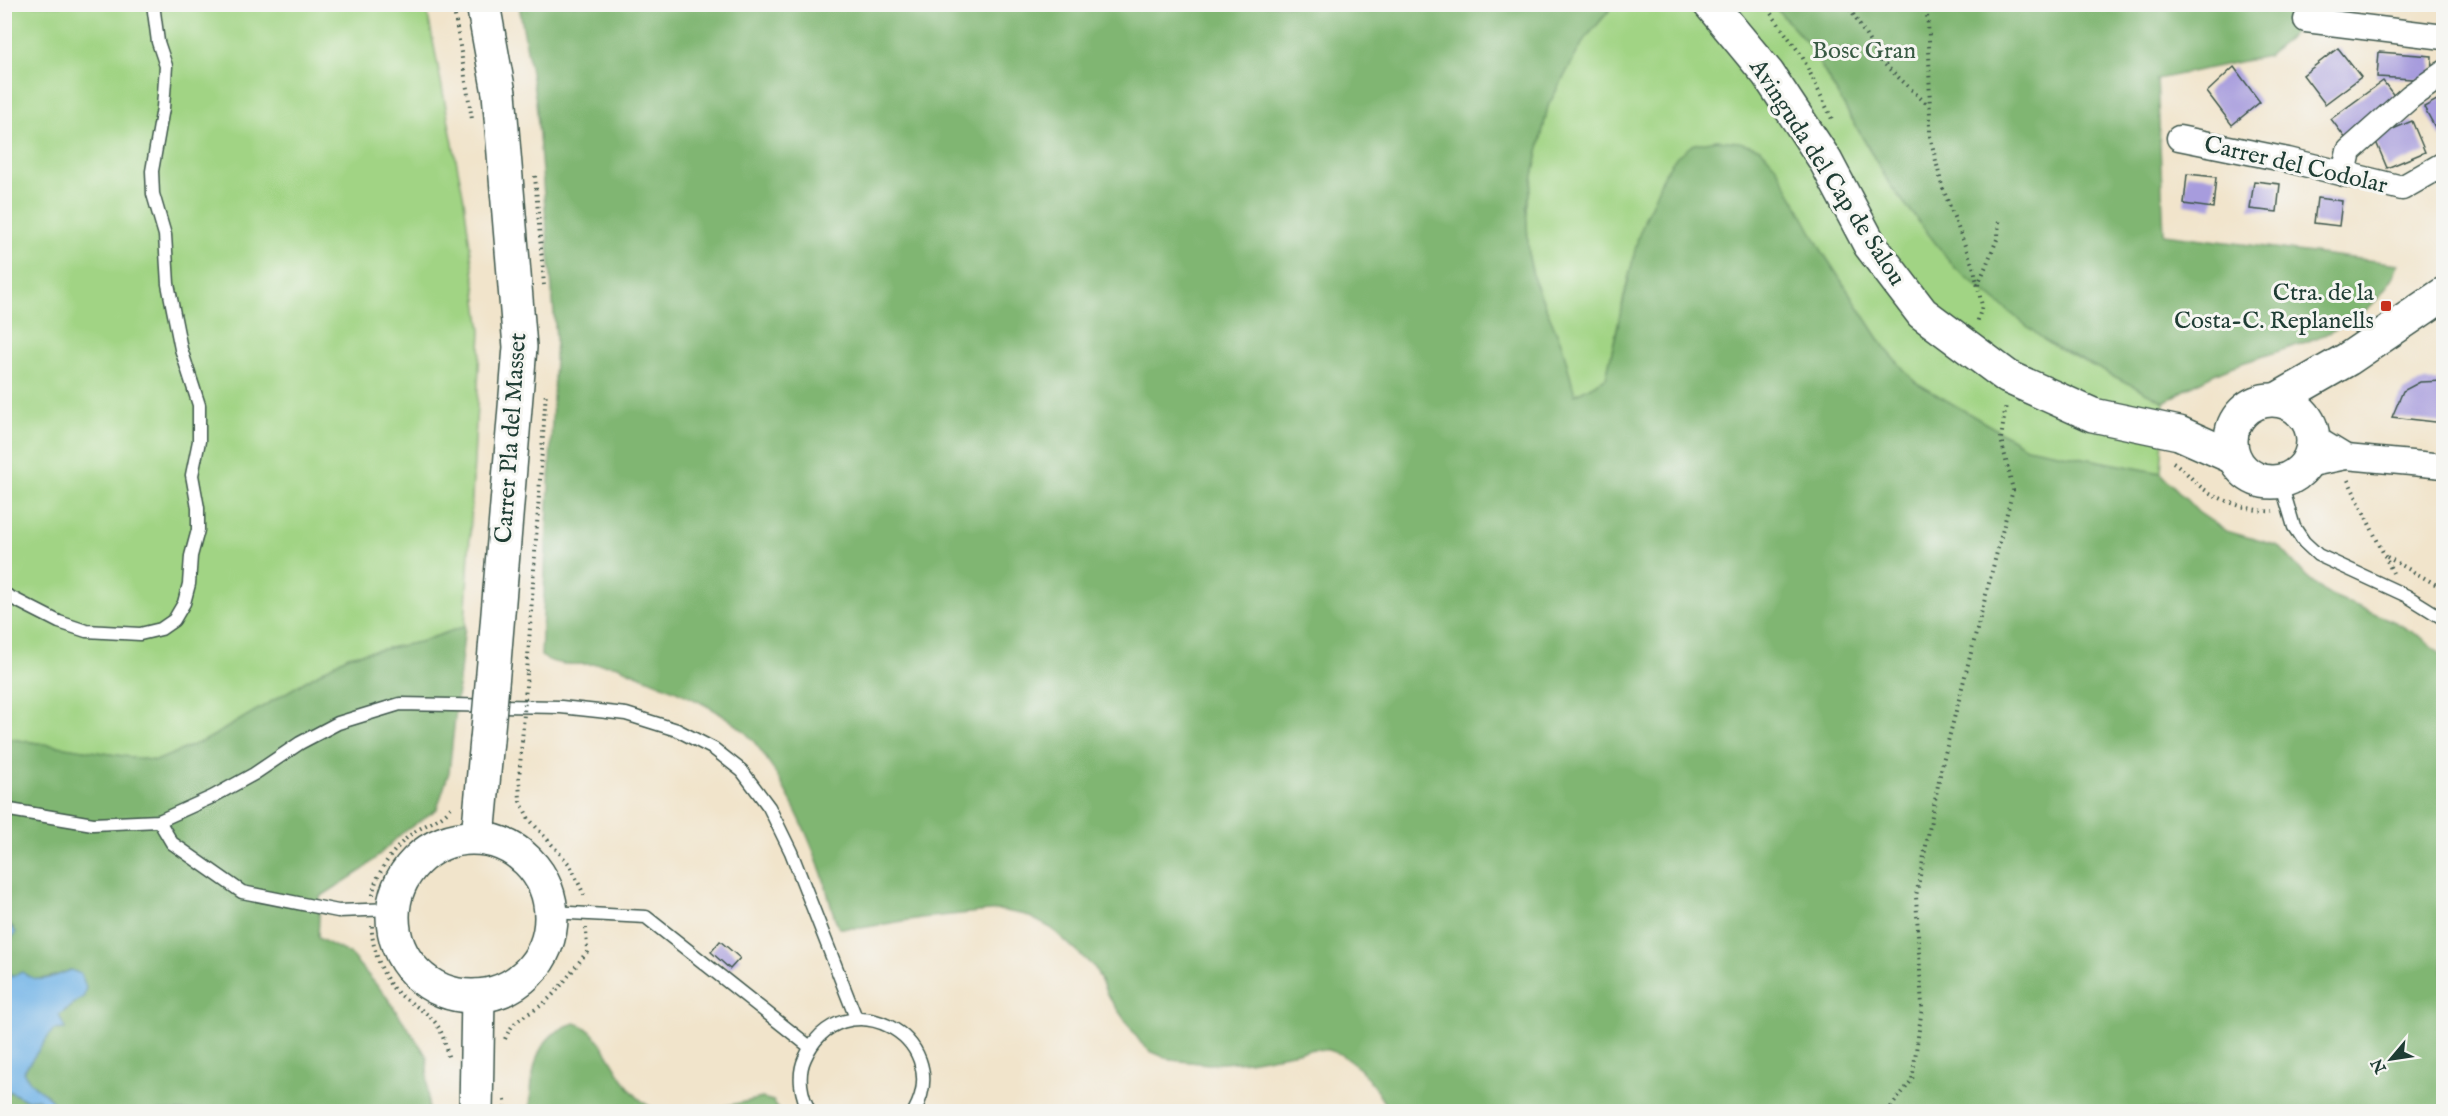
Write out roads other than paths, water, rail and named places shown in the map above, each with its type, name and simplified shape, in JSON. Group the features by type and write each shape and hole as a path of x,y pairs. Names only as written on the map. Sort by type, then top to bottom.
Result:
{"street":[{"name":"Carrer Pla del Masset","path":"478,837 520,347 499,93 483,4"},
{"name":"Avinguda del Cap de Salou","path":"1710,4 1768,74 1824,160 1870,245 1922,313 1975,329 2008,376 2093,415 2167,431 2232,457"},
{"path":"2306,20 2444,37"},
{"path":"2344,174 2349,151 2411,96 2444,74"},
{"name":"Carrer del Codolar","path":"2179,138 2402,188 2444,164"},
{"path":"2444,294 2348,359 2278,399 2257,402 2238,417 2230,438 2232,457 2245,474 2261,483 2300,464 2346,457 2444,466"},
{"path":"2300,464 2320,396 2348,359"},
{"path":"2278,399 2299,409 2300,464"},
{"name":"Avinguda del Cap de Salou","path":"2167,431 2238,417"},
{"path":"478,837 500,842 520,854 536,870 546,890 551,912 549,937 539,959 523,978 502,991 478,996 450,993 426,981 406,962 379,910 412,864 424,854 453,839 478,837"},
{"path":"476,1112 478,996"}],"lane":[{"path":"4,594 59,622 86,631 140,634 161,629 174,620 184,603 189,584 190,556 198,530 198,508 192,475 199,441 199,405 181,349 168,284 165,235 153,194 152,171 163,108 166,66 158,42 153,4"},
{"path":"2300,464 2294,528 2304,542 2318,555 2407,596 2444,619"},
{"path":"4,809 93,825 159,821 212,797 254,774 300,743 338,723 400,704 561,707 626,714 677,730 714,749 742,771 769,807 791,852 856,1018"},
{"path":"159,821 172,843 242,892 338,911 379,910"},
{"path":"551,912 646,917 810,1047"},
{"path":"810,1112 802,1094 801,1078 803,1062 810,1047 818,1036 830,1027 856,1018 873,1019 889,1025 903,1034 913,1047 920,1062 923,1078 916,1111"}],"water":[{"path":"5,921 16,932 8,943 5,954"},
{"path":"4,962 11,977 22,972 35,979 46,979 71,970 81,974 86,987 84,996 59,1015 65,1029 53,1030 23,1072 54,1104 50,1107 38,1099 26,1100 5,1089"}],"place":[{"name":"Ctra. de la Costa-C. Replanells","path":"2386,306"}],"park label":[{"name":"Bosc Gran","path":"1864,50"}]}
